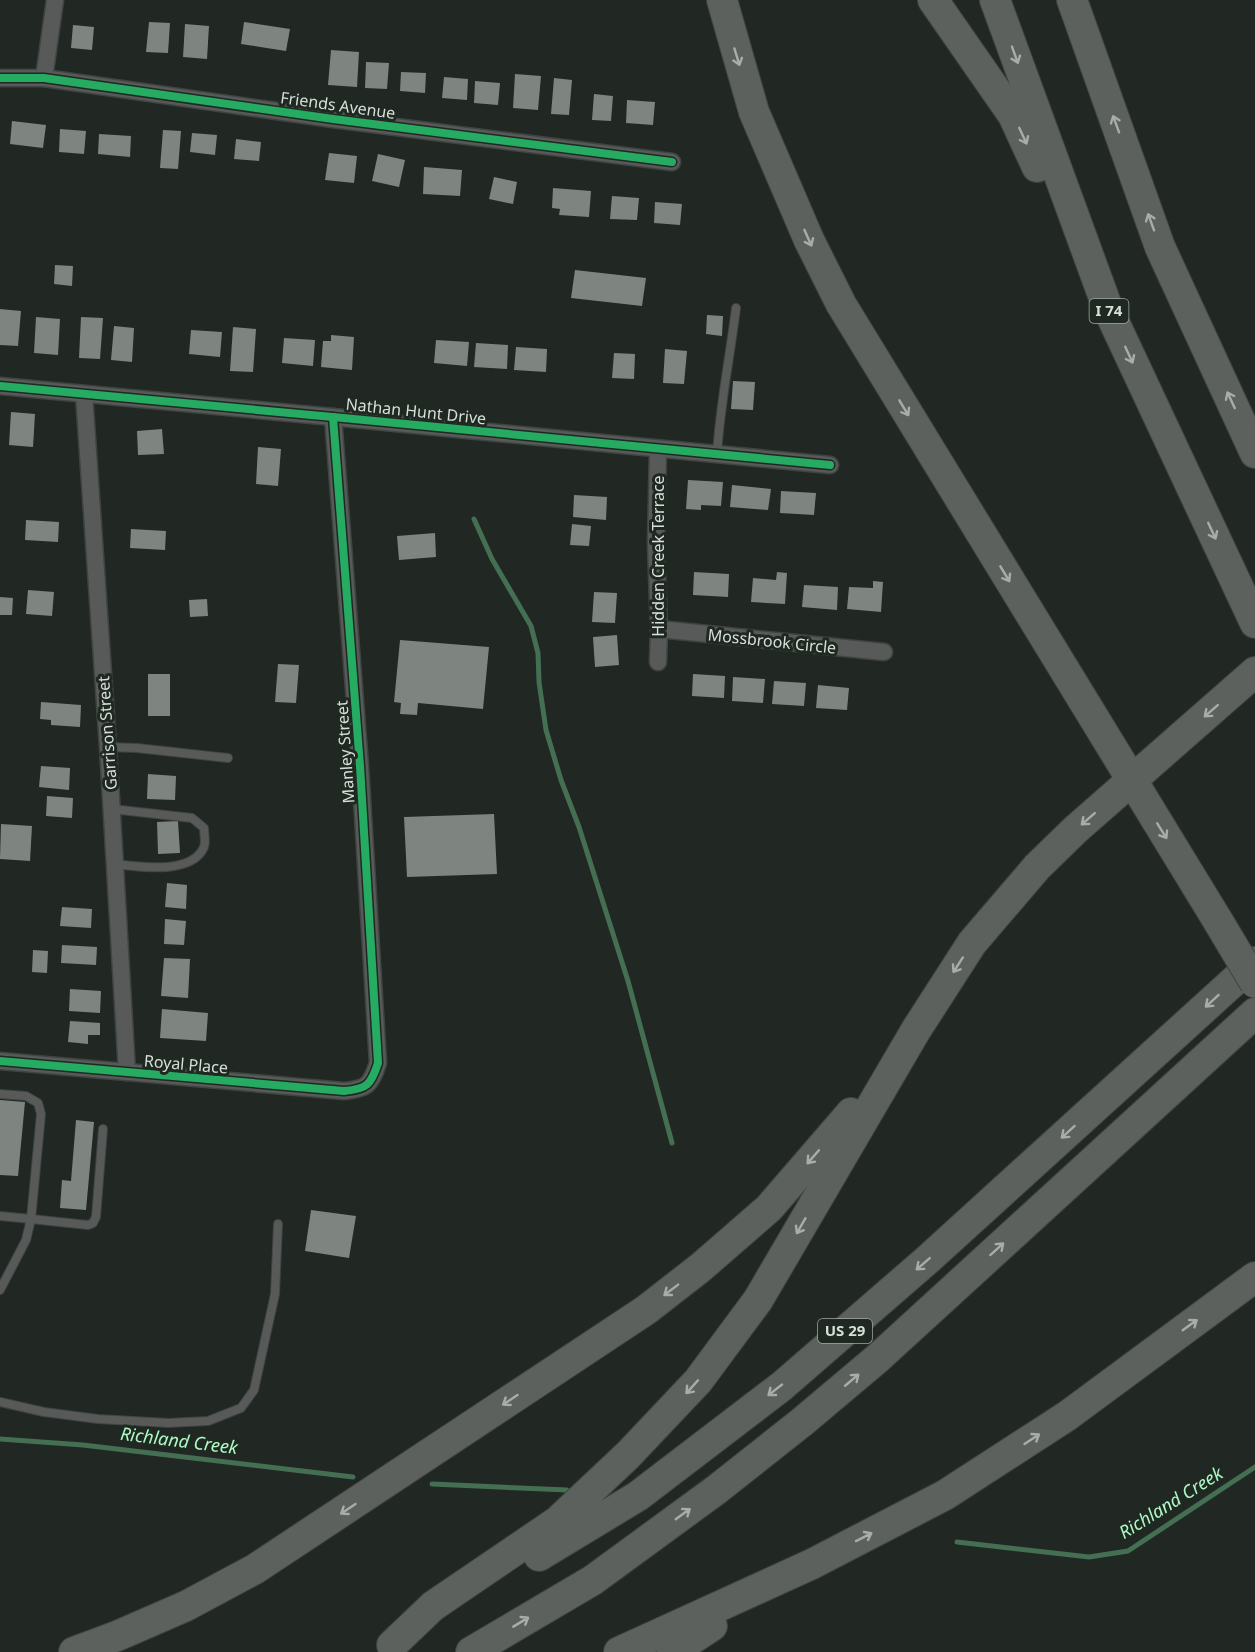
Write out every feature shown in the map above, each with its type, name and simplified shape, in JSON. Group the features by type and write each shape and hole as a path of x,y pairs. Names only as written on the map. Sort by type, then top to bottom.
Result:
{"highway":[{"path":"722,0 754,112 809,240 841,304 1255,983"},
{"path":"933,0 1013,115 1108,309"},
{"name":"I 74","path":"995,0 1108,309 1252,617"},
{"path":"1072,0 1160,247 1255,453"},
{"path":"1081,0 1088,46"},
{"path":"386,1649 433,1606 558,1521 628,1455 698,1381 758,1300 916,1030 972,943 1037,867 1255,672"},
{"name":"US 29","path":"386,1649 638,1496 782,1386 926,1261 1255,962"},
{"name":"US 29","path":"471,1652 593,1580 716,1490 802,1422 878,1359 1255,1013"},
{"path":"74,1652 186,1606 255,1569 646,1310 700,1269 769,1208 839,1128 916,1030"},
{"path":"619,1652 812,1564 954,1489 1067,1416 1255,1277"},
{"path":"672,1652 812,1564"}],"street":[{"path":"44,78 55,0"},
{"name":"Friends Avenue","path":"0,78 44,78 333,119 672,162"},
{"name":"Nathan Hunt Drive","path":"0,386 830,465"},
{"name":"Garrison Street","path":"84,394 127,1072"},
{"name":"Manley Street","path":"333,417 360,766 378,1063 373,1079 368,1083"},
{"name":"Hidden Creek Terrace","path":"658,449 656,544 658,662"},
{"name":"Mossbrook Circle","path":"659,629 884,652"},
{"name":"Royal Place","path":"0,1061 344,1091 362,1089 368,1083"}],"lane":[{"path":"717,454 720,411 736,308"},
{"path":"108,747 228,758"},
{"path":"112,809 192,818 204,828 205,846 194,861 171,866 140,867 115,864"},
{"path":"0,1094 32,1098 38,1103 41,1114 31,1219 26,1240 0,1290"},
{"path":"0,1216 88,1225 93,1223 96,1217 103,1129"},
{"path":"0,1402 44,1412 98,1419 168,1423 208,1421 241,1408 254,1390 275,1294 278,1224"}],"building":[{"path":"149,22 170,23 168,53 146,52"},
{"path":"244,22 290,29 286,51 241,44"},
{"path":"185,24 209,26 207,59 183,57"},
{"path":"73,25 94,27 92,50 71,48"},
{"path":"331,50 359,52 357,87 328,85"},
{"path":"366,62 389,63 387,89 365,88"},
{"path":"401,72 426,73 425,93 400,91"},
{"path":"515,74 541,76 538,110 513,108"},
{"path":"444,77 468,79 467,100 442,98"},
{"path":"554,78 572,80 569,115 551,114"},
{"path":"475,81 500,83 498,105 474,103"},
{"path":"594,94 613,96 611,121 592,120"},
{"path":"627,100 655,102 653,125 626,123"},
{"path":"12,121 46,125 43,148 10,144"},
{"path":"60,129 86,131 84,154 59,152"},
{"path":"163,130 181,131 178,169 160,168"},
{"path":"192,133 217,135 215,155 190,152"},
{"path":"99,134 131,136 130,157 98,154"},
{"path":"236,139 261,142 259,161 234,159"},
{"path":"329,153 357,156 354,183 325,180"},
{"path":"378,154 405,160 399,187 372,181"},
{"path":"424,167 462,170 460,196 423,194"},
{"path":"494,177 517,182 513,204 489,199"},
{"path":"553,188 591,191 589,217 559,215 560,209 552,208"},
{"path":"612,196 639,198 637,220 610,219"},
{"path":"655,202 682,204 680,225 654,223"},
{"path":"55,265 73,266 72,286 54,284"},
{"path":"575,270 646,278 642,306 571,298"},
{"path":"0,309 21,311 18,346 0,345"},
{"path":"707,315 723,316 722,336 706,334"},
{"path":"36,317 60,319 58,355 34,353"},
{"path":"81,317 103,318 100,359 79,358"},
{"path":"114,326 134,328 132,362 111,360"},
{"path":"233,327 256,329 253,372 230,371"},
{"path":"191,330 222,332 220,357 189,354"},
{"path":"331,335 354,337 352,370 321,367 323,341 331,341"},
{"path":"284,338 315,340 313,366 282,363"},
{"path":"436,340 469,342 467,366 434,363"},
{"path":"476,343 508,345 507,369 474,367"},
{"path":"516,347 547,349 546,372 514,370"},
{"path":"665,349 687,351 684,384 663,383"},
{"path":"614,353 635,354 634,379 612,378"},
{"path":"733,381 755,382 753,410 731,409"},
{"path":"11,412 35,414 33,447 9,445"},
{"path":"162,429 164,454 138,455 137,431"},
{"path":"258,447 281,449 278,486 256,484"},
{"path":"688,480 723,482 721,506 701,505 701,510 686,509"},
{"path":"732,485 771,489 768,510 730,507"},
{"path":"781,491 816,493 814,515 780,513"},
{"path":"574,495 607,497 606,520 573,517"},
{"path":"26,520 59,522 58,542 25,540"},
{"path":"572,524 591,526 589,546 570,545"},
{"path":"131,529 166,531 165,550 130,548"},
{"path":"435,533 436,557 399,560 397,536"},
{"path":"694,572 729,574 728,597 693,595"},
{"path":"777,572 787,573 785,604 751,602 753,578 776,580"},
{"path":"873,581 883,582 881,612 847,609 849,587 873,588"},
{"path":"804,585 838,587 837,610 802,607"},
{"path":"28,590 54,592 52,616 26,614"},
{"path":"594,592 617,593 615,623 592,622"},
{"path":"0,597 13,598 12,615 0,615"},
{"path":"207,599 208,616 190,617 189,600"},
{"path":"617,635 619,665 595,667 593,637"},
{"path":"400,640 489,647 483,709 418,703 417,715 400,714 401,703 394,702"},
{"path":"278,664 299,665 296,703 275,702"},
{"path":"148,674 170,674 170,716 148,716"},
{"path":"693,674 725,676 724,698 692,696"},
{"path":"733,677 765,679 763,703 732,701"},
{"path":"774,681 806,683 804,706 772,704"},
{"path":"818,685 849,688 847,710 816,708"},
{"path":"41,702 81,705 80,727 51,725 51,720 40,719"},
{"path":"41,766 70,768 69,790 39,787"},
{"path":"148,774 176,776 175,800 147,799"},
{"path":"47,796 73,798 72,818 46,816"},
{"path":"494,814 497,874 407,877 404,817"},
{"path":"178,821 180,853 158,854 157,822"},
{"path":"1,824 32,826 30,861 0,859"},
{"path":"167,883 187,885 186,909 165,907"},
{"path":"62,907 92,909 91,928 60,926"},
{"path":"165,919 186,921 184,945 164,944"},
{"path":"62,945 97,947 96,965 61,963"},
{"path":"33,950 48,951 47,973 32,972"},
{"path":"164,958 190,959 188,998 161,996"},
{"path":"70,989 101,991 100,1013 69,1011"},
{"path":"162,1009 208,1013 206,1041 160,1038"},
{"path":"70,1021 100,1023 100,1035 88,1035 88,1044 68,1042"},
{"path":"0,1100 25,1102 18,1176 0,1175"},
{"path":"76,1120 94,1122 86,1210 60,1208 62,1180 71,1181"},
{"path":"311,1210 356,1216 349,1258 305,1251"}],"waterway":[{"path":"474,519 492,559 531,626 538,653 539,682 546,730 628,981 672,1143"},
{"name":"Richland Creek","path":"0,1439 83,1445 353,1477"},
{"name":"Richland Creek","path":"957,1542 1089,1557 1128,1551 1255,1467"},
{"name":"Richland Creek","path":"432,1484 567,1490"}],"cycle path":[{"path":"0,78 44,78 333,119 672,162"},
{"path":"0,386 830,465"},
{"path":"0,1061 344,1091 367,1085 373,1076 378,1063 360,766 333,417"}]}
